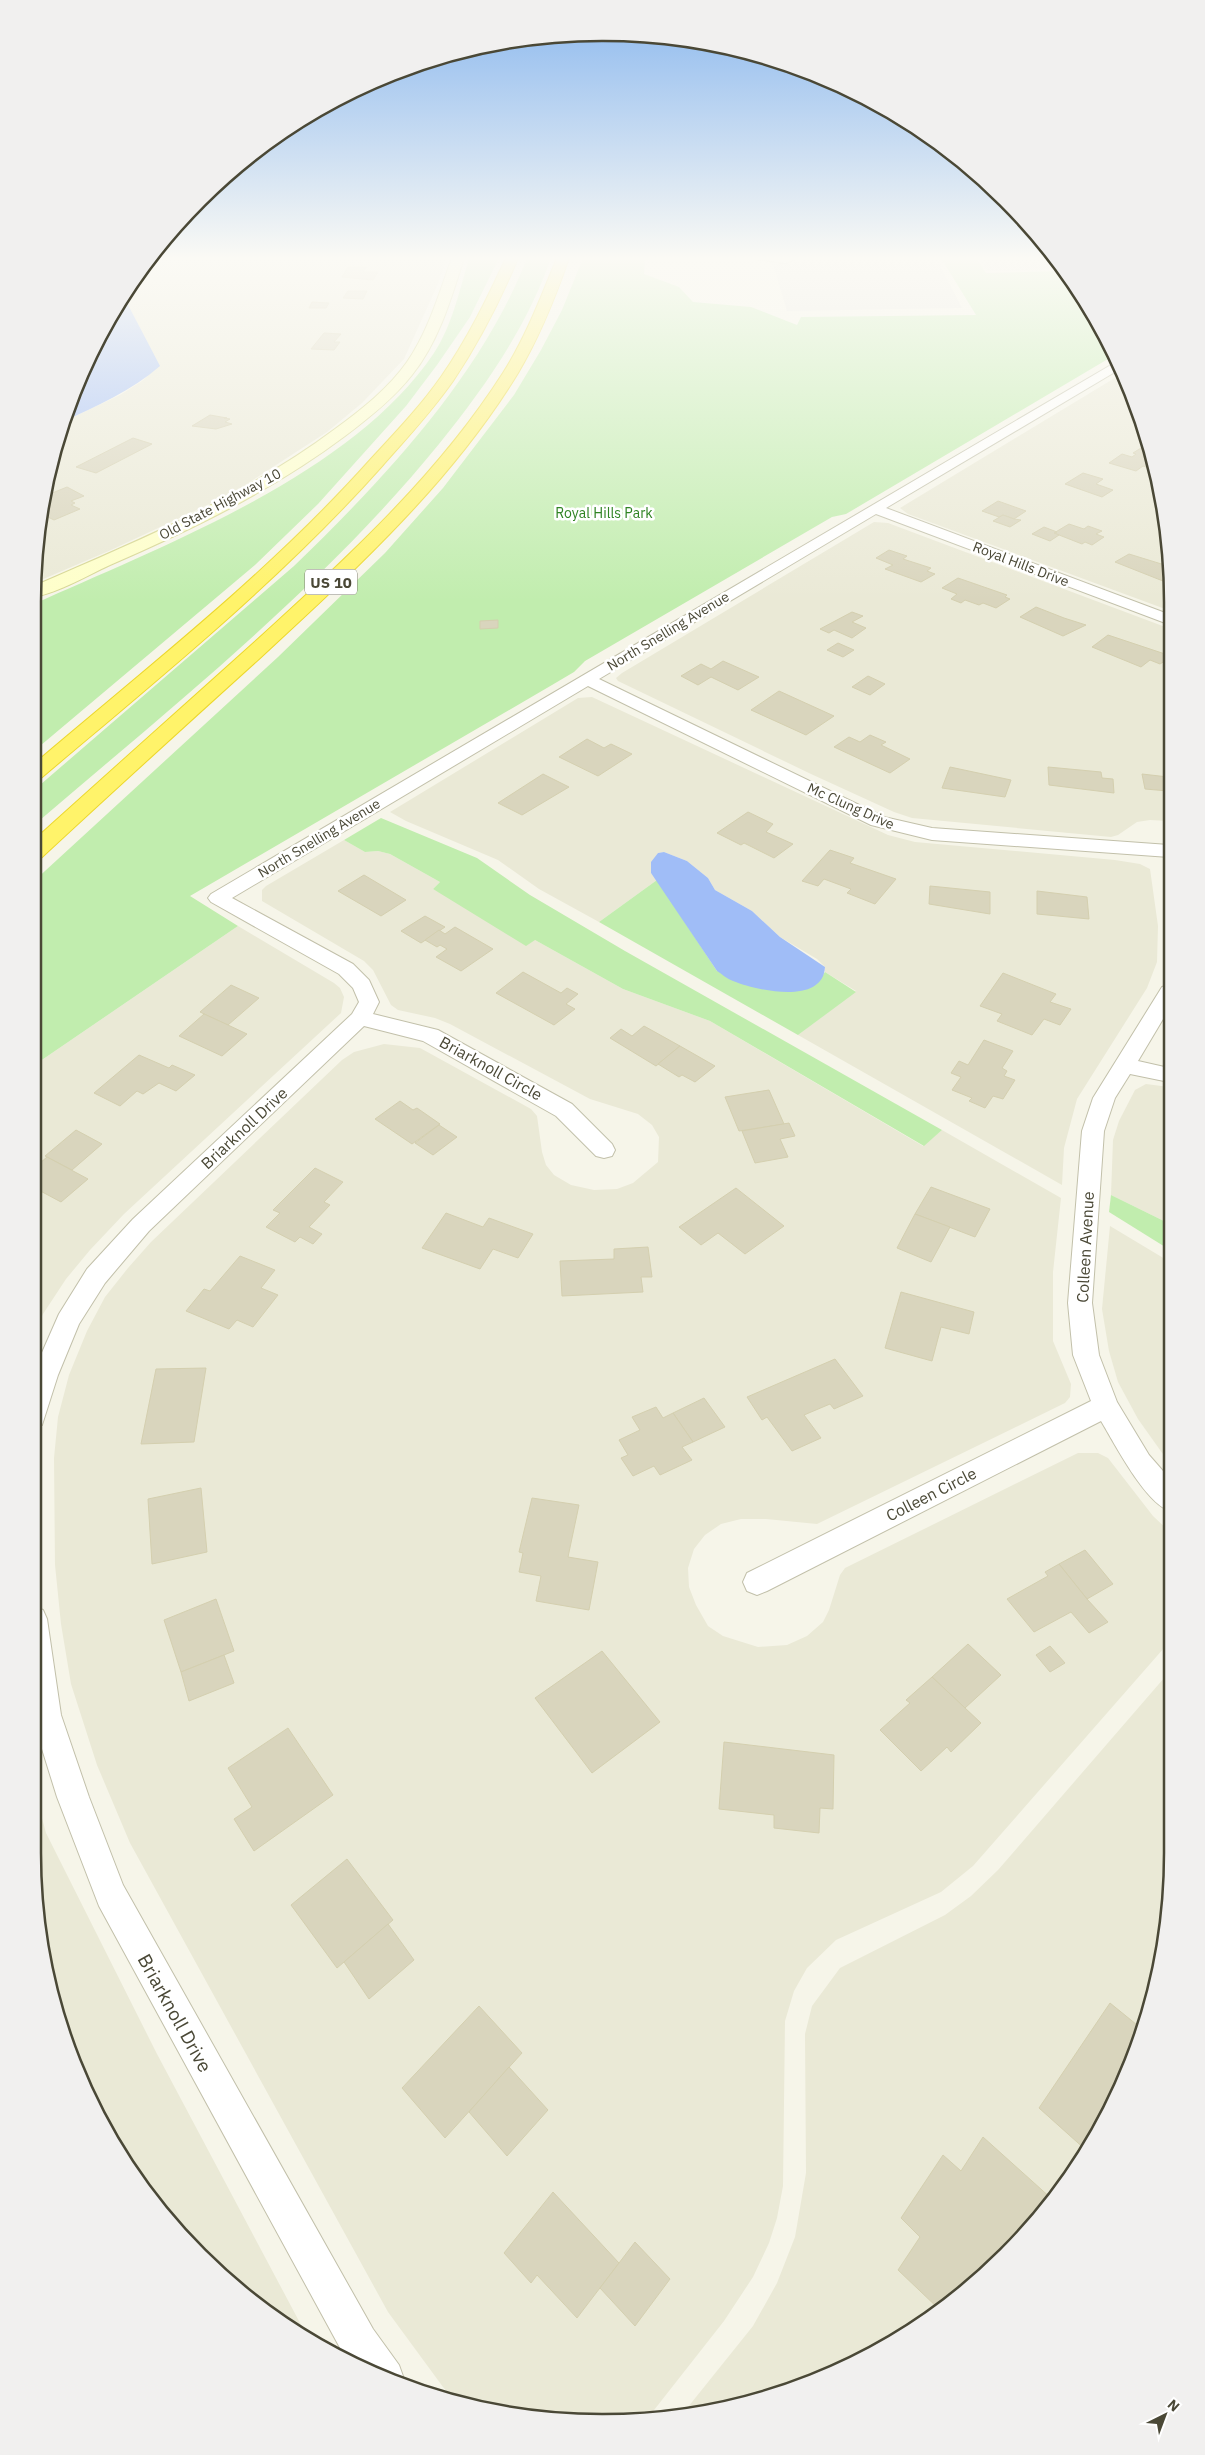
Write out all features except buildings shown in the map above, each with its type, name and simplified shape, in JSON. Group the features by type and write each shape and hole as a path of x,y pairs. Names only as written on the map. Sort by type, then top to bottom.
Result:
{"highway":[{"name":"US 10","path":"41,768 257,583 321,523 372,469 451,373"},
{"name":"US 10","path":"41,846 348,566 450,456 484,410 508,373"}],"street":[{"name":"Old State Highway 10","path":"41,589 227,504 266,483 339,434 378,402 405,373"},
{"name":"North Snelling Avenue","path":"360,1018 369,1002 362,985 346,969 218,898 1105,373"},
{"name":"Royal Hills Drive","path":"874,509 1164,617"},
{"name":"Mc Clung Drive","path":"586,679 878,821 932,834 1164,851"},
{"name":"Colleen Avenue","path":"1164,1000 1104,1098 1093,1131 1080,1303 1086,1355 1106,1406 1140,1463 1164,1492"},
{"name":"Briarknoll Circle","path":"360,1018 430,1035 564,1110 604,1150"},
{"name":"Briarknoll Drive","path":"41,1389 68,1321 96,1276 140,1225 360,1018"},
{"path":"1124,1065 1164,1074"},
{"name":"Colleen Circle","path":"757,1582 1106,1406"},
{"name":"Briarknoll Drive","path":"41,1678 46,1715 73,1797 110,1895 359,2343 375,2365"}],"shaded area":[{"path":"152,373 391,373 362,403 327,432 233,493 111,550 42,580 46,529 52,493 60,457 73,417 120,395"},
{"path":"1116,377 1134,422 1145,457 1153,493 1163,566 1164,609 908,514 900,508"},
{"path":"874,522 888,523 1164,626 1164,821 1137,822 1118,835 1111,837 912,818 894,812 811,774 618,681 616,678"},
{"path":"592,697 888,835 915,842 1115,860 1140,864 1150,869 1158,926 1157,962 1147,988 1077,1099 1064,1148 1062,1185 798,1035 856,991 825,972 825,967 817,959 780,937 752,911 715,890 708,878 687,861 664,852 658,853 651,873 657,880 599,922 539,889 498,860 406,821 390,812 578,698"},
{"path":"344,840 365,852 378,851 390,854 440,882 433,889 535,940 623,989 710,1021 923,1146 942,1130 1061,1198 1053,1272 1053,1341 1071,1384 1070,1397 1065,1403 817,1524 766,1519 741,1519 721,1524 705,1535 694,1549 688,1568 689,1587 696,1605 708,1626 723,1636 758,1647 787,1645 807,1636 823,1622 829,1610 840,1575 845,1568 1078,1453 1098,1453 1108,1458 1153,1516 1164,1526 1164,1648 973,1866 941,1892 836,1940 807,1968 794,1991 785,2021 783,2186 777,2218 769,2243 753,2277 724,2321 653,2411 602,2414 529,2409 457,2395 447,2392 443,2387 388,2312 130,1843 97,1765 71,1684 61,1624 55,1565 54,1458 58,1417 69,1375 87,1331 105,1297 151,1242 342,1060 354,1052 384,1044 420,1048 431,1054 531,1109 537,1116 542,1152 546,1165 554,1175 571,1185 594,1190 617,1189 633,1183 658,1162 659,1137 652,1125 638,1114 590,1099 450,1024 435,1018 398,1010 391,1005 373,970 364,961 262,901 262,890"},
{"path":"238,926 334,983 340,988 344,997 341,1013 124,1214 90,1250 66,1279 41,1318 41,1061"},
{"path":"1146,1084 1164,1086 1164,1221 1111,1195 1113,1140 1119,1121 1135,1090"},
{"path":"1110,1226 1164,1258 1164,1456 1138,1419 1118,1382 1109,1351 1102,1309"},
{"path":"1164,1678 1163,1889 1153,1962 1145,1998 1121,2067 1089,2133 1069,2164 1024,2223 973,2274 944,2298 883,2339 851,2356 783,2384 748,2395 688,2407 753,2326 777,2283 795,2237 806,2173 805,2034 812,2006 840,1968 945,1915 971,1896 998,1870"},
{"path":"41,1815 46,1833 157,2054 301,2326 261,2298 232,2274 181,2223 136,2164 116,2133 99,2101 71,2033 60,1998 52,1962 42,1889"}],"green space":[{"path":"418,373 431,373 406,406 318,504 255,565 41,745 41,601 196,531 252,502 306,470 355,435 399,396"},
{"path":"465,373 492,373 473,401 439,444 394,497 346,547 245,644 41,819 41,784 294,566 395,462"},
{"name":"Royal Hills Park","path":"527,373 1085,373 846,514 832,517 585,661 574,672 190,896 238,926 41,1061 41,875 278,657 385,553 443,488 514,395"},
{"path":"381,818 477,858 530,895 625,951 942,1130 924,1146 710,1021 623,989 535,940 526,946 433,889 440,882 390,854 378,851 365,852 344,840"},
{"path":"657,880 717,971 819,980 825,972 856,992 798,1035 599,922"},
{"path":"1111,1195 1164,1221 1164,1246 1109,1212"}],"water":[{"path":"91,373 152,373 138,383 73,417"},
{"path":"664,852 687,861 708,878 715,890 752,911 780,937 825,967 821,979 813,987 801,991 771,991 743,985 717,971 651,873 651,862 658,853"}]}
